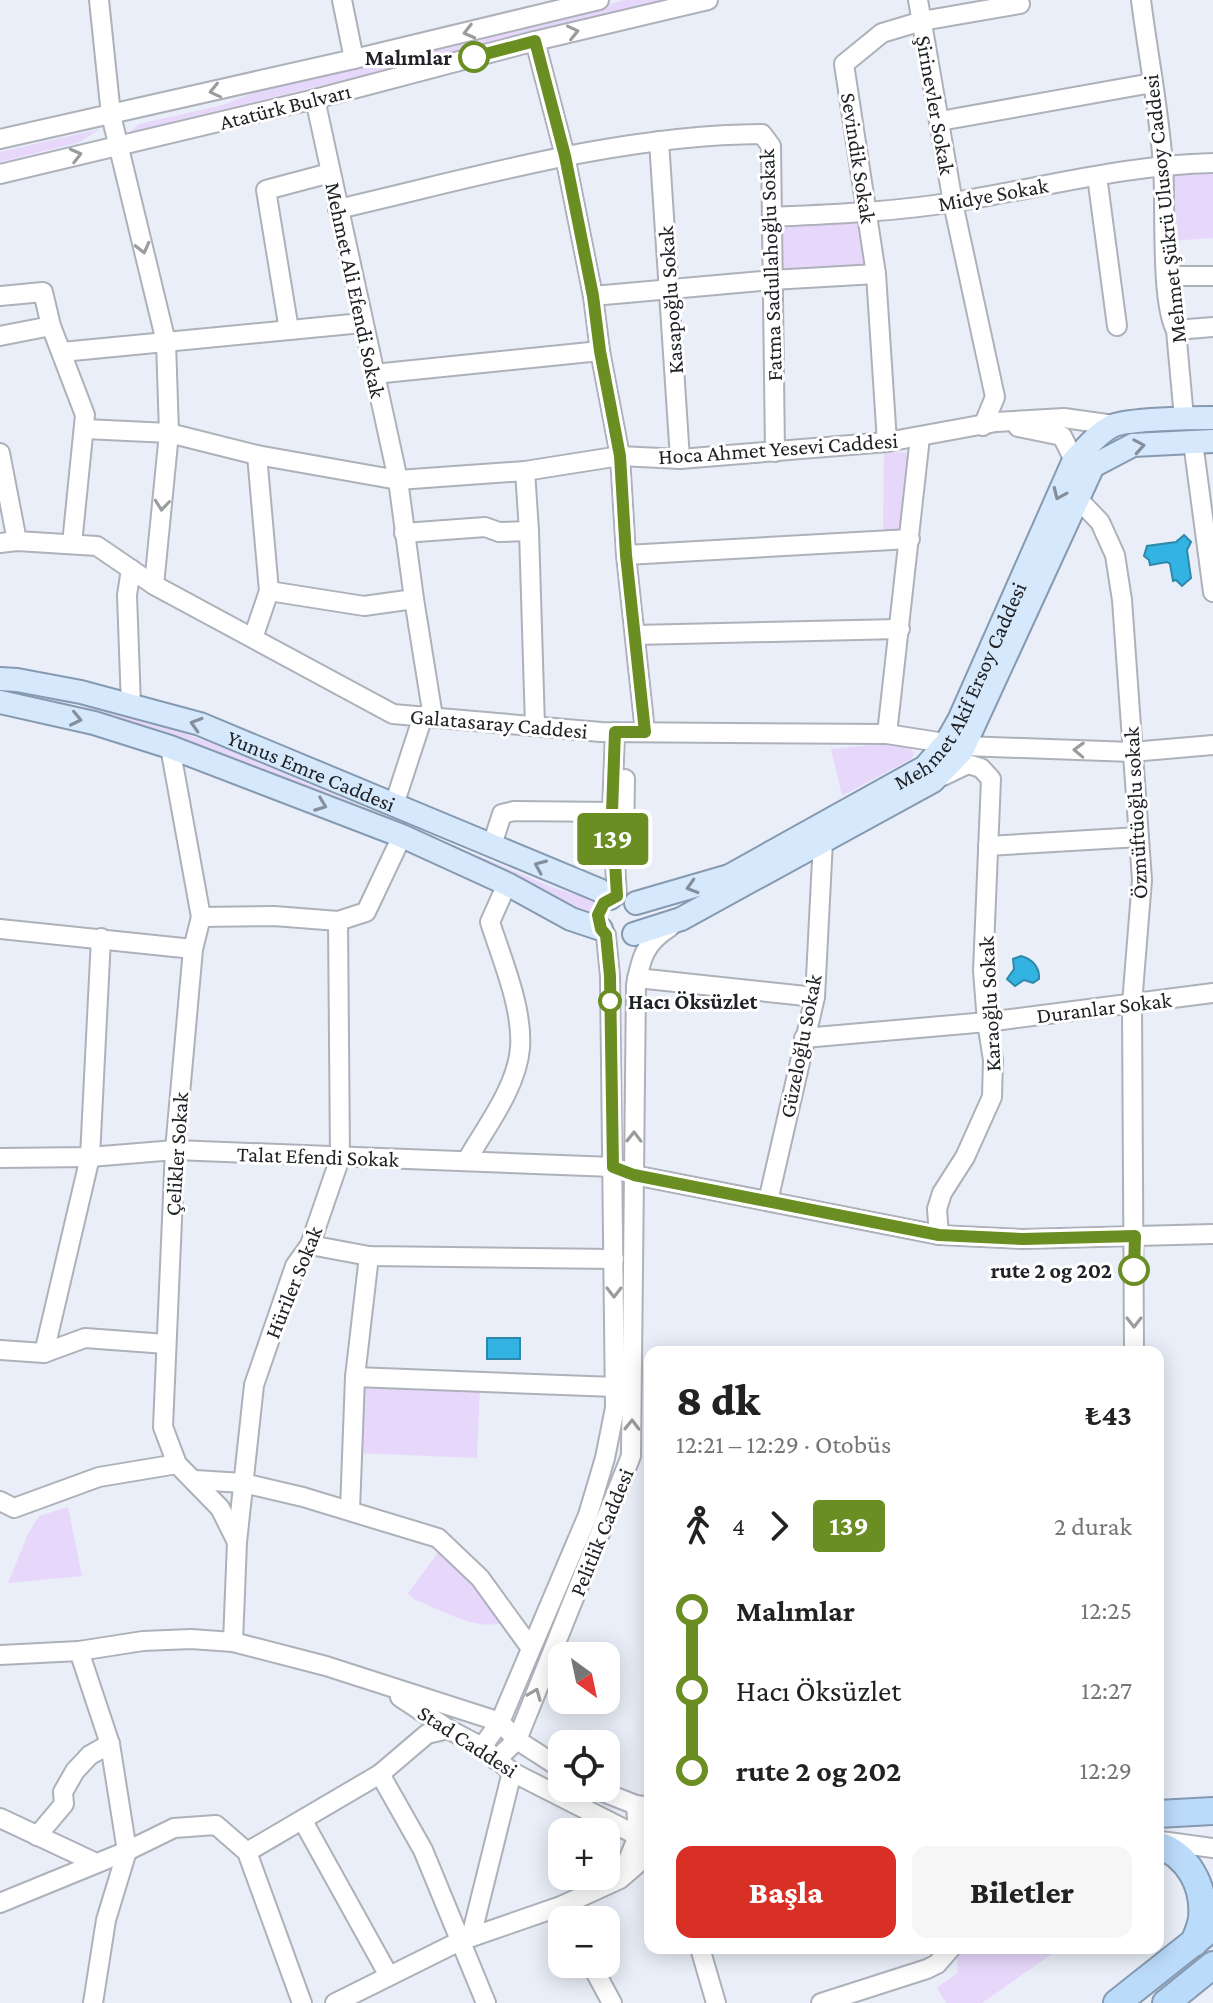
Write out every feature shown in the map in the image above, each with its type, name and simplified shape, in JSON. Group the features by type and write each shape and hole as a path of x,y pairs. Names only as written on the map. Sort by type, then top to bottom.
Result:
{"highway":[{"path":"1164,1815 1213,1811"},
{"path":"1164,1846 1173,1850 1196,1878 1201,1890 1202,1920 1207,1939"},
{"path":"1117,2003 1207,1939"},
{"path":"1137,2003 1207,1939"},
{"path":"1166,2003 1213,1965"},
{"path":"1192,2003 1213,1987"}],"main road":[{"path":"1114,425 1213,418"},
{"name":"Mehmet Akif Ersoy Caddesi","path":"621,899 729,876 925,767 955,744 960,718 1074,460 1092,441 1114,425"},
{"name":"Mehmet Akif Ersoy Caddesi","path":"681,919 933,781 955,744 1093,466 1133,445 1203,441"},
{"name":"Yunus Emre Caddesi","path":"0,679 81,692 200,724 621,899"},
{"name":"Yunus Emre Caddesi","path":"0,702 94,723 170,747 402,836 603,932"},
{"path":"634,934 641,923 641,916 621,899 604,903 598,915 603,932 623,939 681,919"}],"street":[{"path":"99,0 111,115 166,342 169,433 154,585"},
{"path":"342,0 354,59"},
{"name":"Atatürk Bulvarı","path":"0,139 599,0"},
{"name":"Atatürk Bulvarı","path":"0,174 708,0"},
{"name":"Şirinevler Sokak","path":"918,0 953,203 995,397 1016,421"},
{"name":"Mehmet Şükrü Ulusoy Caddesi","path":"1141,0 1163,164 1166,276 1171,323 1176,330 1184,418"},
{"name":"Sevindik Sokak","path":"887,442 876,274 844,64 882,33 922,21 1020,4"},
{"path":"535,41 565,156 620,456 635,635 621,899"},
{"path":"940,121 1152,83"},
{"name":"Mehmet Ali Efendi Sokak","path":"315,99 398,480 428,717"},
{"name":"Fatma Sadullahoğlu Sokak","path":"338,209 565,156 659,141 762,134 771,146 775,452"},
{"name":"Kasapoğlu Sokak","path":"659,141 680,459"},
{"name":"Midye Sokak","path":"772,217 868,213 953,203 1163,164 1213,163"},
{"path":"289,330 266,190 330,173"},
{"path":"1097,176 1117,326"},
{"path":"593,296 876,274"},
{"path":"1166,276 1213,276"},
{"path":"0,296 43,292 51,326 85,415 72,544"},
{"path":"62,352 362,323"},
{"path":"0,336 51,326"},
{"path":"1176,330 1213,327"},
{"path":"374,374 600,351"},
{"path":"989,424 995,397"},
{"name":"Hoca Ahmet Yesevi Caddesi","path":"85,429 169,433 257,455 398,480 525,471 620,456 680,459 887,442 1016,421 1064,418 1114,425"},
{"name":"Hoca Ahmet Yesevi Caddesi","path":"989,424 1062,436 1074,460"},
{"path":"887,734 920,437"},
{"path":"1203,441 1213,592"},
{"path":"0,453 8,542"},
{"path":"253,638 269,591 257,455"},
{"path":"525,471 535,726"},
{"name":"Özmüftüoğlu sokak","path":"1078,499 1100,522 1115,555 1122,600 1142,880 1132,1004 1134,1346"},
{"path":"404,533 485,527 499,532 529,531"},
{"path":"626,555 910,539"},
{"name":"Galatasaray Caddesi","path":"8,542 97,546 154,585 393,714 629,732 887,734 955,744 1132,752 1213,745"},
{"path":"131,569 127,595 131,706"},
{"path":"269,591 364,606 414,599"},
{"path":"635,635 900,629"},
{"path":"394,805 428,717"},
{"path":"621,899 612,812 629,732"},
{"name":"Çelikler Sokak","path":"170,747 201,917 193,949 175,1150 163,1427 177,1464 220,1508 237,1542"},
{"name":"Karaoğlu Sokak","path":"933,781 968,764 981,768 991,779 983,971 993,1060 992,1097 965,1157 942,1193 937,1209 939,1235"},
{"path":"492,845 502,814 514,811 612,812"},
{"path":"201,917 274,916 338,921 366,912 402,836"},
{"path":"988,846 1139,837"},
{"name":"Güzeloğlu Sokak","path":"768,1201 815,997 823,841"},
{"path":"467,1160 510,1083 520,1049 515,1003 490,922 507,884"},
{"name":"Pelitlik Caddesi","path":"489,1753 517,1740 631,1456 637,978 640,961 653,938 681,919"},
{"name":"Hüriler Sokak","path":"233,1642 237,1542 254,1385 295,1266 310,1245 340,1158 338,921"},
{"path":"0,929 193,949"},
{"name":"Pelitlik Caddesi","path":"489,1753 530,1647 588,1515 605,1458 615,1408 610,976 603,932"},
{"path":"44,1353 90,1157 101,938"},
{"path":"637,978 815,997"},
{"name":"Duranlar Sokak","path":"804,1038 987,1022 1213,993"},
{"name":"Talat Efendi Sokak","path":"0,1158 90,1157 175,1150 613,1167 634,1175 939,1235 1023,1239 1213,1234"},
{"path":"310,1245 369,1256 614,1259"},
{"path":"350,1510 355,1377 369,1256"},
{"path":"0,1350 44,1353 85,1338 166,1344"},
{"path":"355,1377 615,1387"},
{"path":"0,1501 14,1508 99,1477 177,1464"},
{"path":"195,1480 243,1483 350,1510 438,1538 480,1578 530,1647"},
{"name":"Stad Caddesi","path":"0,1655 79,1651 143,1641 191,1639 233,1642 326,1666 500,1722 517,1740 548,1760"},
{"path":"79,1651 110,1744 127,1851 106,1920 93,2003"},
{"name":"Stad Caddesi","path":"373,1681 489,1753 512,1772 644,1838"},
{"path":"247,1852 380,1774 427,1734 448,1729"},
{"path":"37,1836 64,1804 63,1792 75,1771 90,1755 110,1744"},
{"path":"466,1939 512,1772"},
{"path":"380,1774 423,1850 466,1939 486,2003"},
{"path":"620,1798 643,1806 644,1838 620,1879"},
{"path":"1164,1816 1213,1823"},
{"path":"0,1818 96,1863"},
{"path":"303,1821 389,1976"},
{"path":"0,1903 127,1851 174,1828 216,1825 247,1852 302,2003"},
{"path":"1164,1844 1213,1848"},
{"path":"620,1879 644,1858"},
{"path":"576,1906 602,1890"},
{"path":"335,2003 466,1939 548,1917"},
{"path":"702,1954 716,2003"},
{"path":"821,2003 927,1969 946,1954"},
{"path":"599,1978 612,2003"}],"shaded area":[{"path":"625,0 672,0 130,132 139,124 223,105 267,87"},
{"path":"100,129 80,142 0,162 0,152"},
{"path":"1213,166 1213,238 1169,241 1167,168"},
{"path":"865,216 872,271 775,276 775,221"},
{"path":"911,452 905,530 883,532 884,453"},
{"path":"0,687 87,700 212,743 554,888 600,902 596,915 263,773 78,705 0,693"},
{"path":"892,743 911,748 914,754 911,759 842,796 831,749"},
{"path":"358,1381 480,1386 477,1458 356,1453"},
{"path":"68,1507 82,1576 8,1583 28,1534 39,1516"},
{"path":"443,1546 508,1622 472,1622 414,1599 408,1593"},
{"path":"956,1954 1051,1954 982,2003 946,2003 937,1988 958,1972"}],"water":[{"path":"1184,535 1191,542 1187,550 1191,578 1182,586 1173,581 1170,564 1150,565 1144,556 1147,546 1176,542"},
{"path":"1021,956 1034,964 1039,979 1033,983 1024,980 1015,986 1007,979 1014,969 1013,959"},
{"path":"487,1338 520,1338 520,1359 487,1359"}],"bus line":[{"name":"139","path":"474,57 535,41 565,156 620,456 626,555 645,732 615,732 612,812 617,896 604,903 598,915 598,923 606,935 610,976 613,1167 634,1175 939,1235 1023,1239 1135,1236 1134,1270"}],"place":[{"name":"Malımlar","path":"474,57"},
{"name":"Hacı Öksüzlet","path":"610,1001"},
{"name":"rute 2 og 202","path":"1134,1270"}]}
